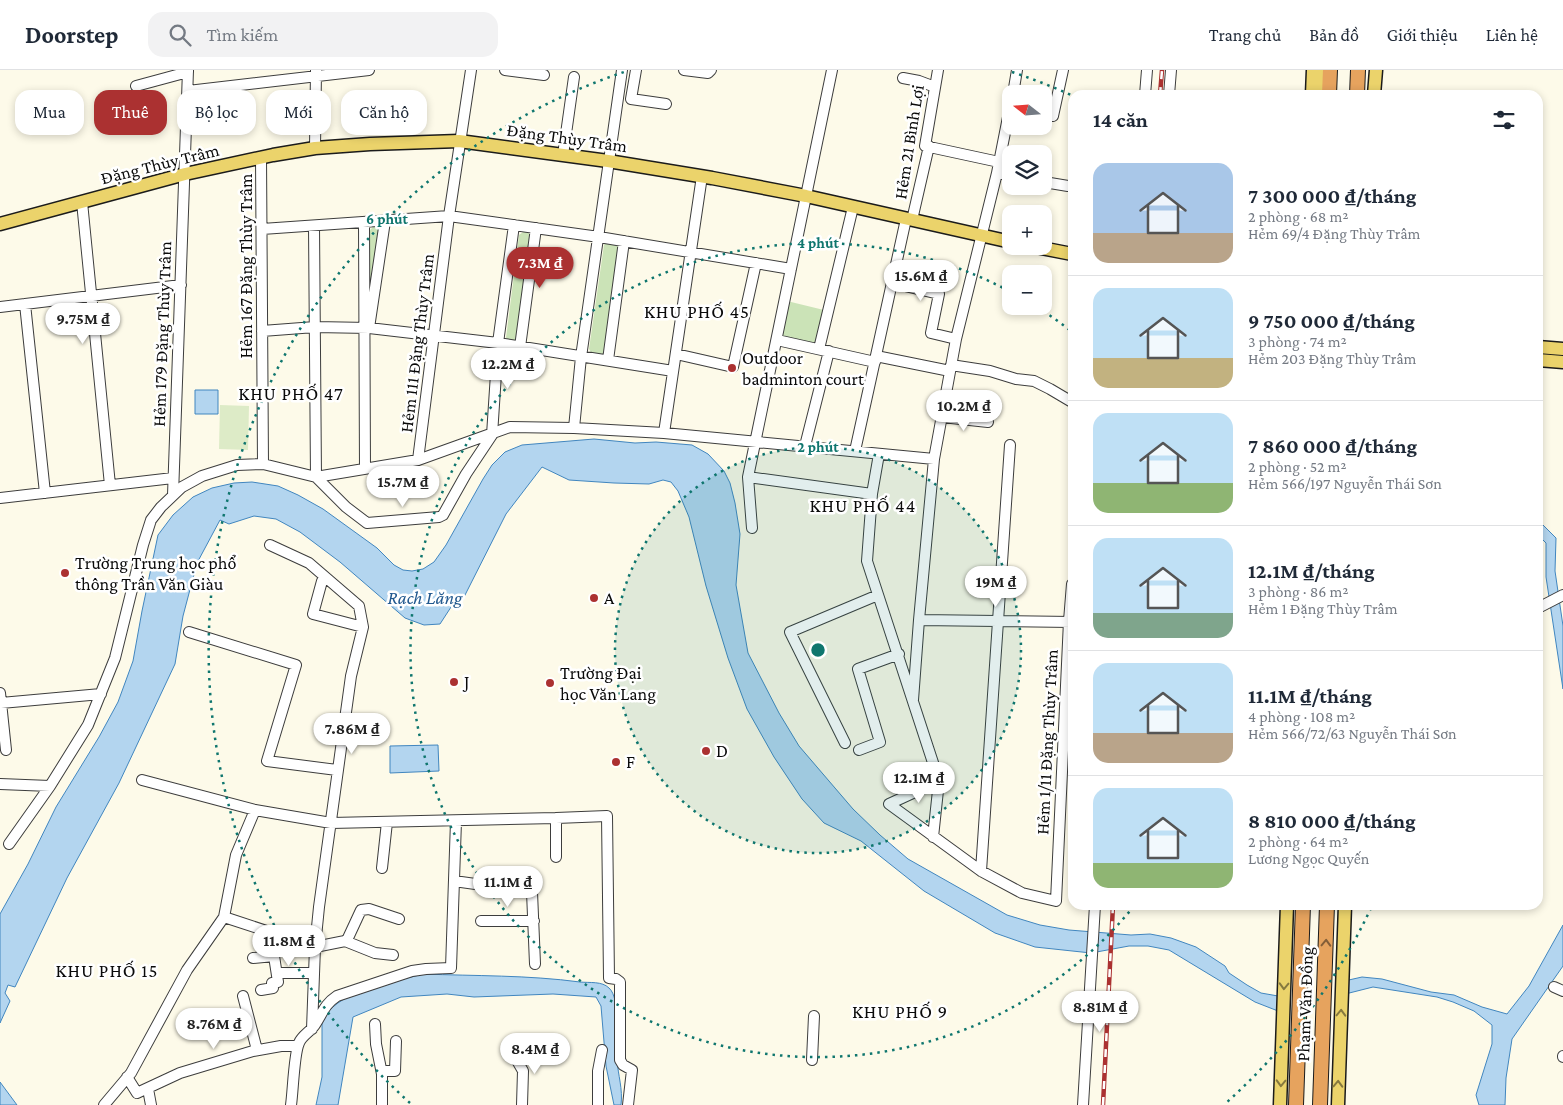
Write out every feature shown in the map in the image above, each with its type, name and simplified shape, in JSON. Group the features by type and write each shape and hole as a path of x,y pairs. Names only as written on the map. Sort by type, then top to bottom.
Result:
{"highway":[{"path":"1329,90 1330,70"},
{"path":"1357,90 1358,70"},
{"name":"Phạm Văn Đồng","path":"1296,1105 1303,910"},
{"name":"Phạm Văn Đồng","path":"1320,1105 1327,910"}],"main road":[{"path":"1312,90 1313,70"},
{"path":"1321,70 1321,90"},
{"path":"1367,90 1368,70"},
{"path":"1374,90 1376,70"},
{"name":"Đặng Thùy Trâm","path":"0,224 185,174 261,157 315,148 459,141 702,176 806,196 1002,240"},
{"path":"1052,250 1068,253"},
{"path":"1543,347 1563,349"},
{"path":"1543,360 1563,362"},
{"name":"Phạm Văn Đồng","path":"1280,1105 1287,910"},
{"name":"Phạm Văn Đồng","path":"1338,1105 1344,910"}],"street":[{"path":"195,90 316,73 369,70"},
{"name":"Hẻm 111 Đặng Thùy Trâm","path":"418,460 459,141 471,70"},
{"path":"504,70 544,76"},
{"path":"574,428 581,357 622,70"},
{"path":"636,70 631,99 666,104"},
{"path":"684,70 708,73 711,70"},
{"path":"752,528 748,477 832,70"},
{"path":"1015,85 1018,70"},
{"path":"1052,105 1063,70"},
{"path":"1144,70 1145,90"},
{"path":"1169,90 1171,70"},
{"path":"136,86 188,71"},
{"name":"Hẻm 179 Đặng Thùy Trâm","path":"188,71 188,90"},
{"name":"Hẻm 21 Bình Lợi","path":"855,451 892,283 929,146 925,146 936,71"},
{"path":"315,148 316,73"},
{"path":"563,155 574,77"},
{"path":"903,78 935,87"},
{"name":"Hẻm 179 Đặng Thùy Trâm","path":"173,495 186,135"},
{"path":"913,700 934,459 956,339 1005,135"},
{"path":"929,146 1002,170"},
{"name":"Hẻm 167 Đặng Thùy Trâm","path":"261,157 263,464"},
{"path":"664,433 702,176"},
{"path":"1052,183 1068,186"},
{"path":"82,202 110,485"},
{"path":"805,446 853,207"},
{"path":"262,230 449,216 599,237 791,269"},
{"path":"366,328 385,221"},
{"path":"364,222 366,328 365,469"},
{"path":"314,226 316,477 346,507 367,522 441,516 492,435 498,343 514,225"},
{"path":"520,347 536,228"},
{"path":"608,360 624,241"},
{"path":"676,354 733,367 756,264"},
{"path":"892,283 940,294 931,334 956,339"},
{"path":"0,307 181,285"},
{"path":"25,304 45,493"},
{"path":"262,331 314,327 366,328 498,343 673,371"},
{"path":"777,340 875,359 990,371 1034,382 1068,400"},
{"path":"942,417 988,422"},
{"path":"9,844 50,786 88,724 115,658 146,532 151,520 182,487 202,476 237,465 263,464 316,477 418,460 510,427 664,433 934,459"},
{"path":"981,872 1010,445"},
{"path":"879,454 872,494 868,561 939,780 933,838"},
{"path":"748,477 872,494"},
{"path":"0,498 173,478"},
{"path":"270,545 309,563 359,606 363,627 351,676 319,906 315,947 312,1029"},
{"path":"322,581 313,614 363,627"},
{"path":"844,743 790,632 878,594"},
{"path":"1543,605 1563,595"},
{"path":"919,620 1068,622"},
{"path":"189,632 296,665 267,761 337,770"},
{"path":"858,750 880,742 858,669 899,654"},
{"name":"Hẻm 1/11 Đặng Thùy Trâm","path":"981,872 1022,893 1056,901 1068,678"},
{"path":"6,750 1,698 100,694"},
{"path":"142,780 255,810 331,823 607,816 610,978 620,982 620,1060 623,1065 632,1070 628,1105"},
{"path":"939,780 889,804 981,872"},
{"path":"0,784 50,786"},
{"path":"104,1105 128,1077 187,970 224,917 236,855 255,810"},
{"path":"556,818 556,857"},
{"path":"291,1105 297,1046 304,1035 312,1029 324,1007 337,996 412,971 426,968 450,968 456,821"},
{"path":"382,868 387,822"},
{"path":"454,881 532,892 535,964"},
{"path":"345,941 361,910 369,909 399,919"},
{"path":"1083,1105 1095,910"},
{"path":"224,917 315,947 345,941 375,953 393,956"},
{"path":"482,921 534,921"},
{"path":"253,958 274,956 278,982 272,983 273,988 261,990"},
{"path":"277,973 314,974"},
{"path":"243,996 256,1050"},
{"path":"812,1060 814,1016"},
{"path":"375,1024 376,1044 382,1071 382,1105"},
{"path":"382,1071 395,1071 396,1041"},
{"path":"128,1077 137,1093 180,1073 256,1050 281,1046 297,1046"},
{"path":"513,1048 515,1057 523,1071 522,1105"},
{"path":"598,1105 598,1071 602,1050"},
{"path":"148,1089 151,1105"}],"green space":[{"path":"374,226 378,227 378,231 370,302 368,302 368,234"},
{"path":"523,232 529,232 530,236 517,340 513,342 506,338 519,235"},
{"path":"607,241 617,242 620,247 605,353 602,356 592,354 589,349 604,245"},
{"path":"787,301 828,311 818,349 778,339"},
{"path":"220,405 249,406 248,450 219,449"}],"water":[{"path":"195,390 218,390 218,414 195,414"},
{"name":"Rạch Lăng","path":"594,439 692,445 708,454 724,471 730,483 740,534 736,585 748,653 779,713 799,746 853,809 908,859 1007,915 1040,925 1069,930 1131,935 1150,934 1171,938 1196,947 1225,966 1229,973 1261,993 1278,996 1362,977 1382,979 1431,992 1454,995 1482,1007 1507,1014 1529,986 1563,925 1563,966 1512,1039 1506,1078 1505,1105 1479,1105 1476,1095 1492,1044 1492,1025 1474,1011 1453,1002 1437,997 1373,987 1278,1011 1255,1002 1169,950 1148,946 1129,946 1091,953 1035,947 995,933 924,891 861,841 824,823 802,799 774,757 747,709 728,658 706,586 689,517 678,491 671,482 663,480 649,484 569,480 542,467 506,514 463,599 453,604 440,624 424,625 405,618 340,562 300,532 276,519 254,516 229,524 220,520 197,563 183,616 175,664 119,783 67,878 15,987 8,985 5,993 10,1001 0,1023 0,914 28,864 56,807 118,702 133,661 158,535 173,515 193,497 212,488 234,483 252,482 278,486 323,509 377,548 394,565 403,570 412,571 423,569 434,562 446,545 492,465 505,452 522,445"},
{"path":"1543,525 1556,538 1555,571 1563,626 1563,689 1546,577 1546,543 1543,540"},
{"path":"438,745 439,771 390,773 390,746"},
{"path":"423,974 541,978 603,984 613,993 617,1011 617,1060 621,1088 621,1105 614,1105 606,1066 601,1006 596,997 553,994 474,997 447,994 401,997 353,1017 338,1105 316,1105 322,1077 322,1023 328,1012 338,1003 365,990"},
{"path":"0,1082 17,1105 0,1105"}],"pier":[{"path":"1346,977 1345,996 1279,1013 1279,993"}],"railway":[{"path":"1160,90 1162,70"},
{"path":"1103,1105 1113,910"}],"place":[{"name":"Outdoor badminton court","path":"732,368"},
{"name":"Trường Trung học phổ thông Trần Văn Giàu","path":"65,573"},
{"name":"A","path":"594,598"},
{"name":"J","path":"454,682"},
{"name":"Trường Đại học Văn Lang","path":"550,683"},
{"name":"D","path":"706,751"},
{"name":"F","path":"616,762"}],"district":[{"name":"KHU PHỐ 45","path":"697,311"},
{"name":"KHU PHỐ 47","path":"291,393"},
{"name":"KHU PHỐ 44","path":"863,505"},
{"name":"KHU PHỐ 15","path":"107,970"},
{"name":"KHU PHỐ 9","path":"900,1011"}]}
